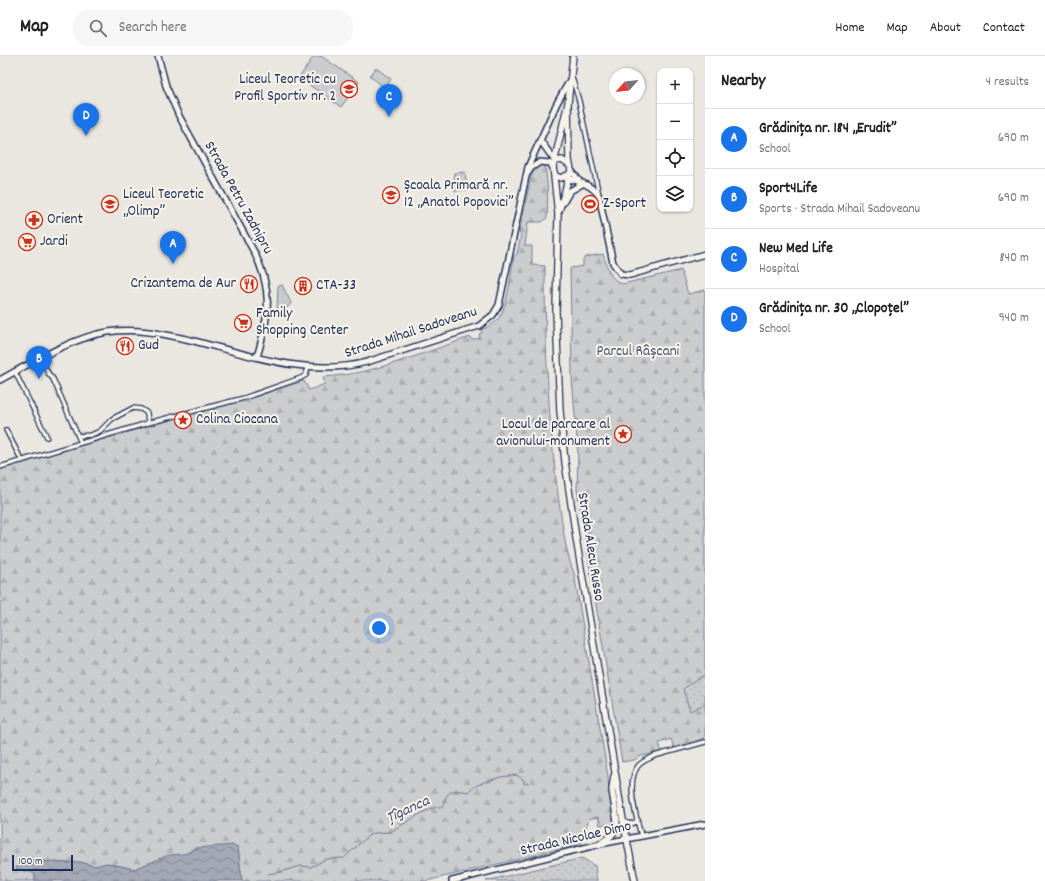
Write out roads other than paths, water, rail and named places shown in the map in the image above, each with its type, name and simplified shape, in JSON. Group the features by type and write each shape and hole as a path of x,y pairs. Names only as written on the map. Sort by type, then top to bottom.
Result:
{"main road":[{"name":"Strada Petru Zadnipru","path":"158,56 164,80 176,110 254,250 263,271 267,284 268,305 257,357"},
{"name":"Strada Alecu Russo","path":"558,214 568,173 568,104 573,56"},
{"name":"Strada Mihail Sadoveanu","path":"0,380 41,358 91,336 108,332 133,330 160,333 257,357 308,367 339,367 367,362 479,326 490,319 499,305 528,167 557,102 571,76"},
{"name":"Strada Alecu Russo","path":"568,104 553,169 558,214 556,314 558,382 562,437 576,538 626,838 635,881"},
{"path":"540,140 555,161 562,160 568,173 582,184 591,186 599,196 613,263 621,274 630,275 705,254"},
{"path":"544,147 539,146 536,150 535,160 549,163 558,177 568,173"},
{"path":"526,174 531,168 540,162"},
{"path":"568,173 582,184"},
{"path":"561,206 570,191 582,184"},
{"path":"600,844 612,835 616,828 617,821 612,790 615,769"},
{"name":"Strada Nicolae Dimo","path":"452,881 626,838 705,824"}],"street":[{"path":"571,76 580,101 599,196"},
{"path":"41,358 48,373 53,379 81,443"},
{"path":"0,468 148,423 231,402 301,378 306,375 308,367"},
{"path":"15,372 48,437"},
{"path":"78,436 91,435 100,431 112,419 133,408 141,409 147,413 148,423"},
{"path":"6,430 22,461"},
{"path":"641,836 632,786 635,773 640,764 654,756 705,742"},
{"path":"623,820 630,824 638,820"}],"water":[{"path":"232,845 238,847 242,881 35,881 35,874 16,868 27,860 67,863 80,862 95,866 107,863 134,869 169,855 185,854 197,848"}],"waterway":[{"name":"Țîganca","path":"268,874 281,872 299,866 311,867 326,859 344,858 369,835 390,832 422,813 435,807 442,807 445,798 450,792 468,792 472,788 484,782 501,777 517,775 524,780 524,784 528,783"}],"place":[{"name":"Liceul Teoretic cu Profil Sportiv nr. 2","path":"349,89"},
{"name":"New Med Life","path":"389,117"},
{"name":"Grădinița nr. 30 „Clopoțel”","path":"86,136"},
{"name":"Școala Primară nr. 12 „Anatol Popovici”","path":"391,195"},
{"name":"Liceul Teoretic „Olimp”","path":"110,204"},
{"name":"Z-Sport","path":"590,204"},
{"name":"Orient","path":"34,220"},
{"name":"Jardi","path":"27,242"},
{"name":"Grădinița nr. 184 „Erudit”","path":"173,264"},
{"name":"Crizantema de Aur","path":"249,284"},
{"name":"CTA-33","path":"303,286"},
{"name":"Family Shopping Center","path":"243,323"},
{"name":"Gud","path":"125,346"},
{"name":"Sport4Life","path":"39,379"},
{"name":"Colina Ciocana","path":"183,420"},
{"name":"Locul de parcare al avionului-monument","path":"623,434"}],"park label":[{"name":"Parcul Râșcani","path":"638,352"}]}
